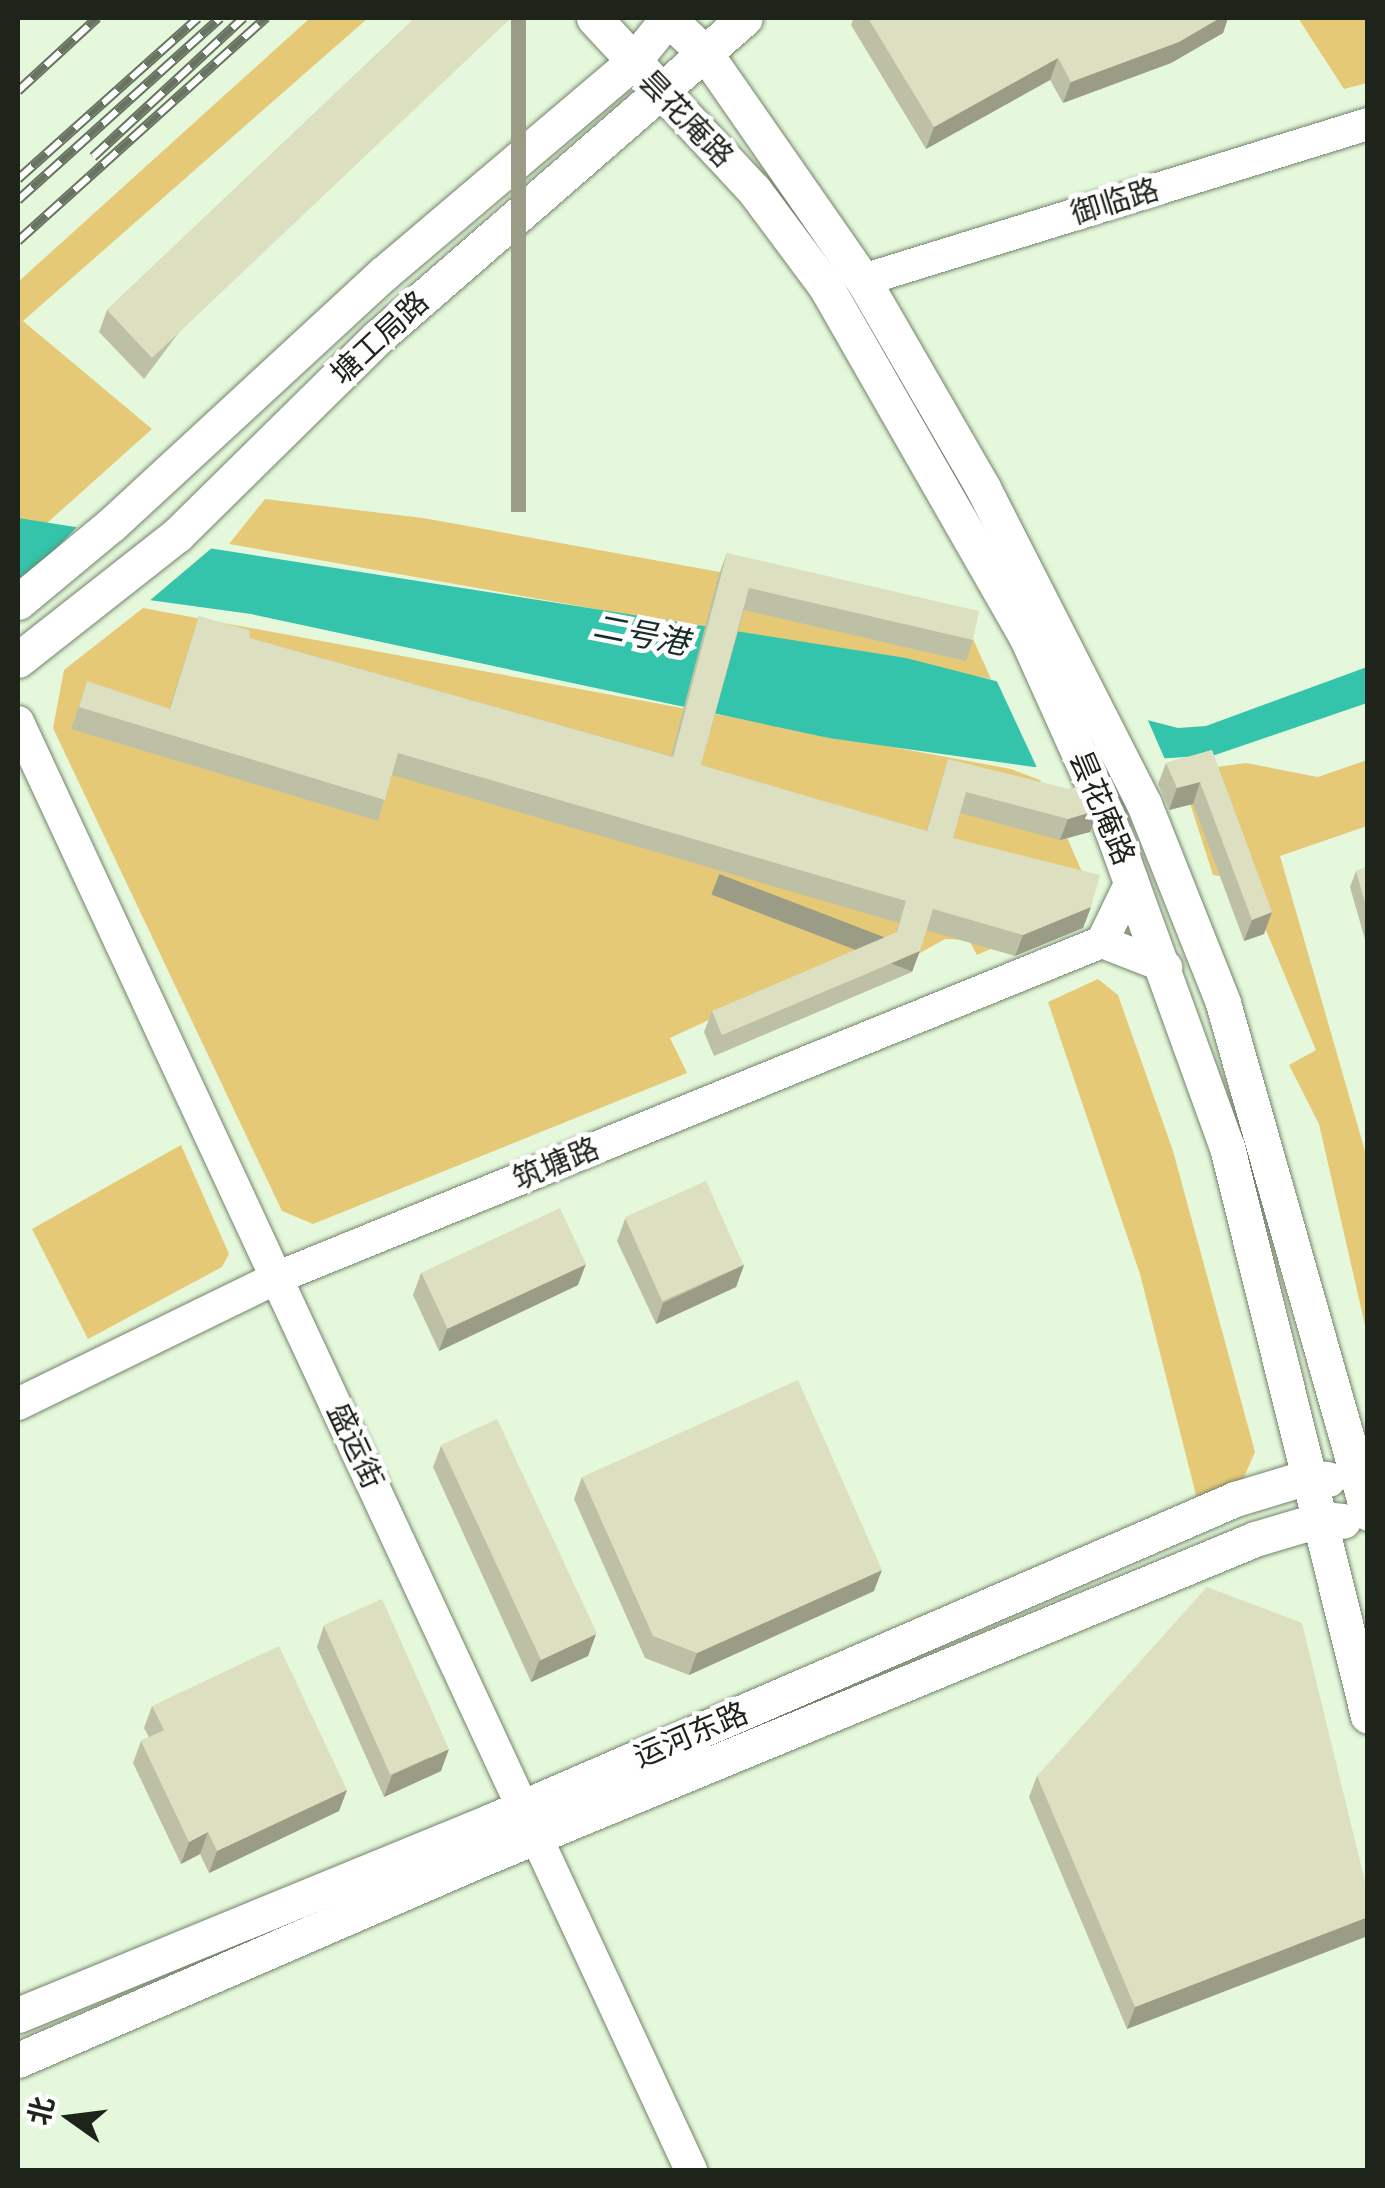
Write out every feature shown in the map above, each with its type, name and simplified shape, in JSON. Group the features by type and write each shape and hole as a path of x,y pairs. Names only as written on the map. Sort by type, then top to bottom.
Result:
{"main road":[{"name":"昙花庵路","path":"594,18 632,64 664,91 754,190 826,288 1041,630 1144,804 1224,1003 1365,1491"},
{"name":"昙花庵路","path":"668,18 705,52 863,280 1041,630 1166,967 1227,1147 1368,1716"},
{"name":"塘工局路","path":"27,595 112,524 383,274 632,64 668,18"},
{"name":"塘工局路","path":"18,660 177,535 378,336 744,18"},
{"name":"运河东路","path":"18,2060 1236,1499 1308,1477 1365,1491"},
{"name":"运河东路","path":"18,2014 529,1822 1254,1539 1322,1519 1368,1523"}],"street":[{"name":"御临路","path":"863,280 1368,124"},
{"name":"盛运街","path":"18,722 691,2170"},
{"path":"1132,880 1102,942 1166,967"},
{"name":"筑塘路","path":"18,1404 276,1278 1102,942"}],"shaded area":[{"path":"310,18 368,18 23,321 152,429 18,549 18,282"},
{"path":"1298,18 1367,18 1367,83 1344,89"},
{"path":"265,499 423,518 935,611 969,630 991,679 229,544"},
{"path":"143,608 1011,769 1040,780 1053,806 1083,874 1075,912 977,955 969,940 945,939 832,1002 819,969 670,1038 687,1073 313,1224 282,1211 53,728 64,670"},
{"path":"1367,760 1367,826 1280,856 1367,1158 1367,1334 1319,1124 1289,1065 1316,1050 1245,880 1213,875 1180,772 1246,763 1318,777"},
{"path":"1098,979 1118,995 1173,1151 1255,1452 1241,1484 1197,1499 1140,1274 1048,1002"},
{"path":"181,1145 229,1254 222,1267 88,1339 32,1229"}],"water":[{"name":"二号港","path":"18,518 906,658 1178,728 1206,726 1367,667 1367,703 1215,755 1034,767 829,738 251,614 18,582"}],"pier":[{"path":"80,524 213,547 148,602 18,587"},
{"path":"993,673 1146,716 1167,764 1039,772"}],"building":[{"path":"415,18 511,18 152,358 107,310"},
{"path":"868,18 1220,18 1179,42 1071,82 1058,58 934,127"},
{"path":"727,553 979,611 973,640 749,588 701,765 927,831 948,759 1069,789 1087,784 1098,810 1068,819 966,792 953,838 1100,875 1091,907 1023,935 933,909 920,951 722,1035 712,1011 897,932 906,901 398,753 385,800 79,707 87,681 170,709 199,616 249,630 250,638 673,757"},
{"path":"1212,750 1272,912 1252,920 1200,782 1177,788 1166,763"},
{"path":"1368,867 1368,913 1356,871"},
{"path":"706,1181 743,1265 662,1301 625,1217"},
{"path":"560,1208 586,1264 448,1329 421,1273"},
{"path":"798,1380 882,1570 697,1653 653,1636 582,1477"},
{"path":"497,1419 597,1634 541,1660 441,1445"},
{"path":"1207,1587 1302,1623 1368,1894 1368,1917 1135,2007 1037,1776"},
{"path":"382,1599 449,1749 390,1775 324,1625"},
{"path":"279,1646 347,1790 217,1851 208,1832 189,1842 141,1741 164,1730 152,1706"}],"railway":[{"path":"18,91 97,18"},
{"path":"18,179 198,18"},
{"path":"18,200 220,18"},
{"path":"93,157 243,18"},
{"path":"18,241 266,18"}]}
